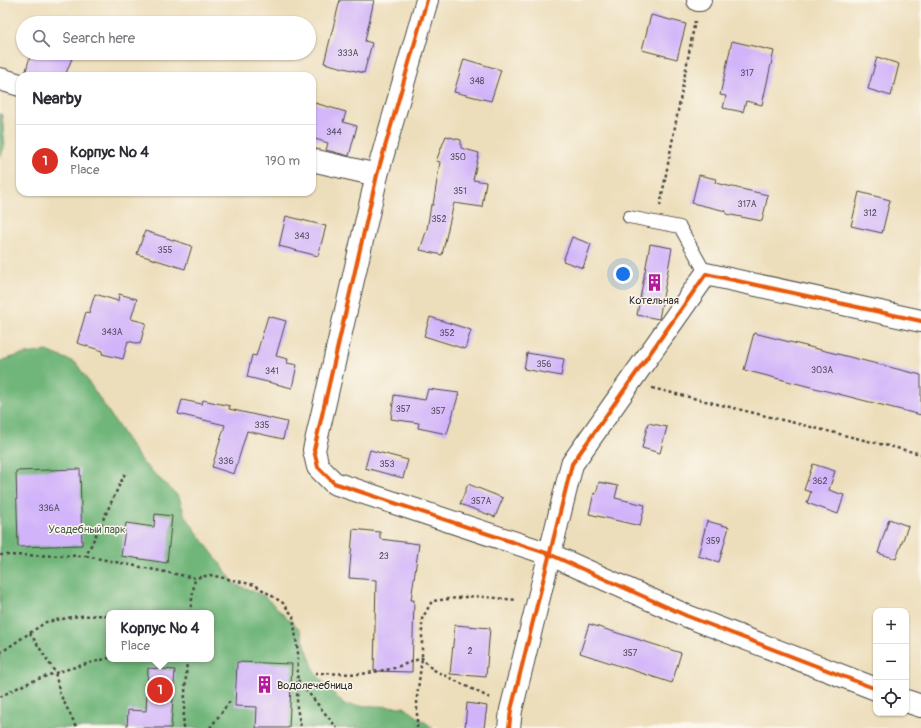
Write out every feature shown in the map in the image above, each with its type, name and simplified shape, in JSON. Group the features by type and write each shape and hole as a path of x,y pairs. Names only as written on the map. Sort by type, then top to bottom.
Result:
{"street":[{"path":"427,0 377,175 314,450 318,468 334,483 549,554 687,616 873,688"},
{"path":"0,80 16,84"},
{"path":"316,161 377,175"},
{"path":"510,719 572,464 706,274 921,321"},
{"path":"909,702 921,706"}],"lane":[{"path":"629,216 680,227 706,274"}],"path":[{"path":"657,222 699,0"},
{"path":"629,382 921,454"},
{"path":"86,556 126,471"},
{"path":"0,555 86,556 195,578 210,575 255,585 283,603 293,616 298,653 297,708 301,728"},
{"path":"190,610 195,578"},
{"path":"417,728 417,697 422,658 422,619 432,601 474,596 538,601"},
{"path":"0,653 46,622 78,616 106,615"},
{"path":"30,633 55,672 60,694 77,728"},
{"path":"315,673 360,674 391,670 422,658"},
{"path":"422,658 432,669 487,696 510,719"},
{"path":"0,697 15,688 55,672 106,659"},
{"path":"182,728 187,662"},
{"path":"298,680 337,728"},
{"path":"210,728 230,701"}],"green space":[{"path":"0,113 2,115 5,145 0,158"},
{"name":"Усадебный парк","path":"47,351 76,363 142,462 179,497 185,516 235,584 264,596 300,630 315,673 344,705 404,707 433,728 0,728 0,361 20,355"}],"building":[{"path":"340,0 374,0 365,41 372,43 364,73 324,63"},
{"path":"651,15 686,24 677,59 642,50"},
{"path":"732,41 774,51 762,105 746,101 743,112 723,108 726,96 720,95"},
{"path":"877,57 899,64 891,96 868,89"},
{"path":"464,59 501,70 491,101 454,92"},
{"path":"29,60 71,60 67,72 26,72"},
{"path":"316,103 346,112 343,122 357,126 349,156 326,150 328,143 316,139"},
{"path":"446,136 461,140 461,148 479,153 473,180 486,182 482,207 454,203 442,255 420,250 427,229 431,205 433,205 440,162 436,161"},
{"path":"699,175 716,179 715,183 768,195 762,221 726,214 726,211 692,203"},
{"path":"859,192 890,200 882,233 851,226"},
{"path":"286,216 326,226 318,256 279,246"},
{"path":"145,231 192,246 185,269 137,254"},
{"path":"572,237 591,244 583,268 563,261"},
{"name":"Котельная","path":"650,244 672,248 659,319 637,315"},
{"path":"95,294 118,301 119,294 137,299 131,319 146,323 140,344 128,341 123,359 102,354 103,351 77,343 86,312 89,313"},
{"path":"268,316 286,321 276,356 288,359 287,363 297,365 292,388 247,377 252,355 256,356"},
{"path":"430,317 471,330 465,349 424,336"},
{"path":"754,333 921,375 921,415 744,370"},
{"path":"527,353 564,359 561,376 524,369"},
{"path":"428,389 459,393 447,434 418,428 419,423 391,419 394,395 425,400"},
{"path":"182,400 202,404 203,400 230,406 229,409 287,422 283,439 247,431 234,474 212,467 225,425 178,414"},
{"path":"648,423 667,427 660,453 642,448"},
{"path":"370,450 408,460 403,478 365,468"},
{"path":"813,464 835,471 829,490 844,495 838,514 807,503 811,492 804,490"},
{"path":"80,469 82,545 18,547 16,471"},
{"path":"599,482 618,486 615,498 645,505 640,526 589,514 594,493 596,494"},
{"path":"468,484 503,498 495,517 460,504"},
{"path":"155,514 172,516 167,563 121,556 126,523 154,527"},
{"path":"889,519 908,526 896,559 878,553"},
{"path":"707,521 729,527 719,562 698,556"},
{"path":"353,529 380,532 380,539 419,544 411,600 414,600 412,672 374,671 376,580 349,578"},
{"path":"589,624 681,653 672,683 580,653"},
{"path":"455,625 490,628 486,677 450,674"},
{"name":"Водолечебница","path":"237,662 292,664 289,728 256,728 257,707 235,706"},
{"path":"148,668 175,670 171,728 127,728 128,710 146,711"},
{"path":"467,703 487,706 484,728 465,728"}],"cycle path":[{"path":"427,0 377,175 314,450 318,467 334,483 549,554 687,616 873,688"},
{"path":"509,728 511,710 572,464 706,274 921,321"}],"place":[{"name":"Котельная","path":"654,282"},
{"name":"Водолечебница","path":"264,685"},
{"name":"Корпус № 4","path":"160,690"}]}
